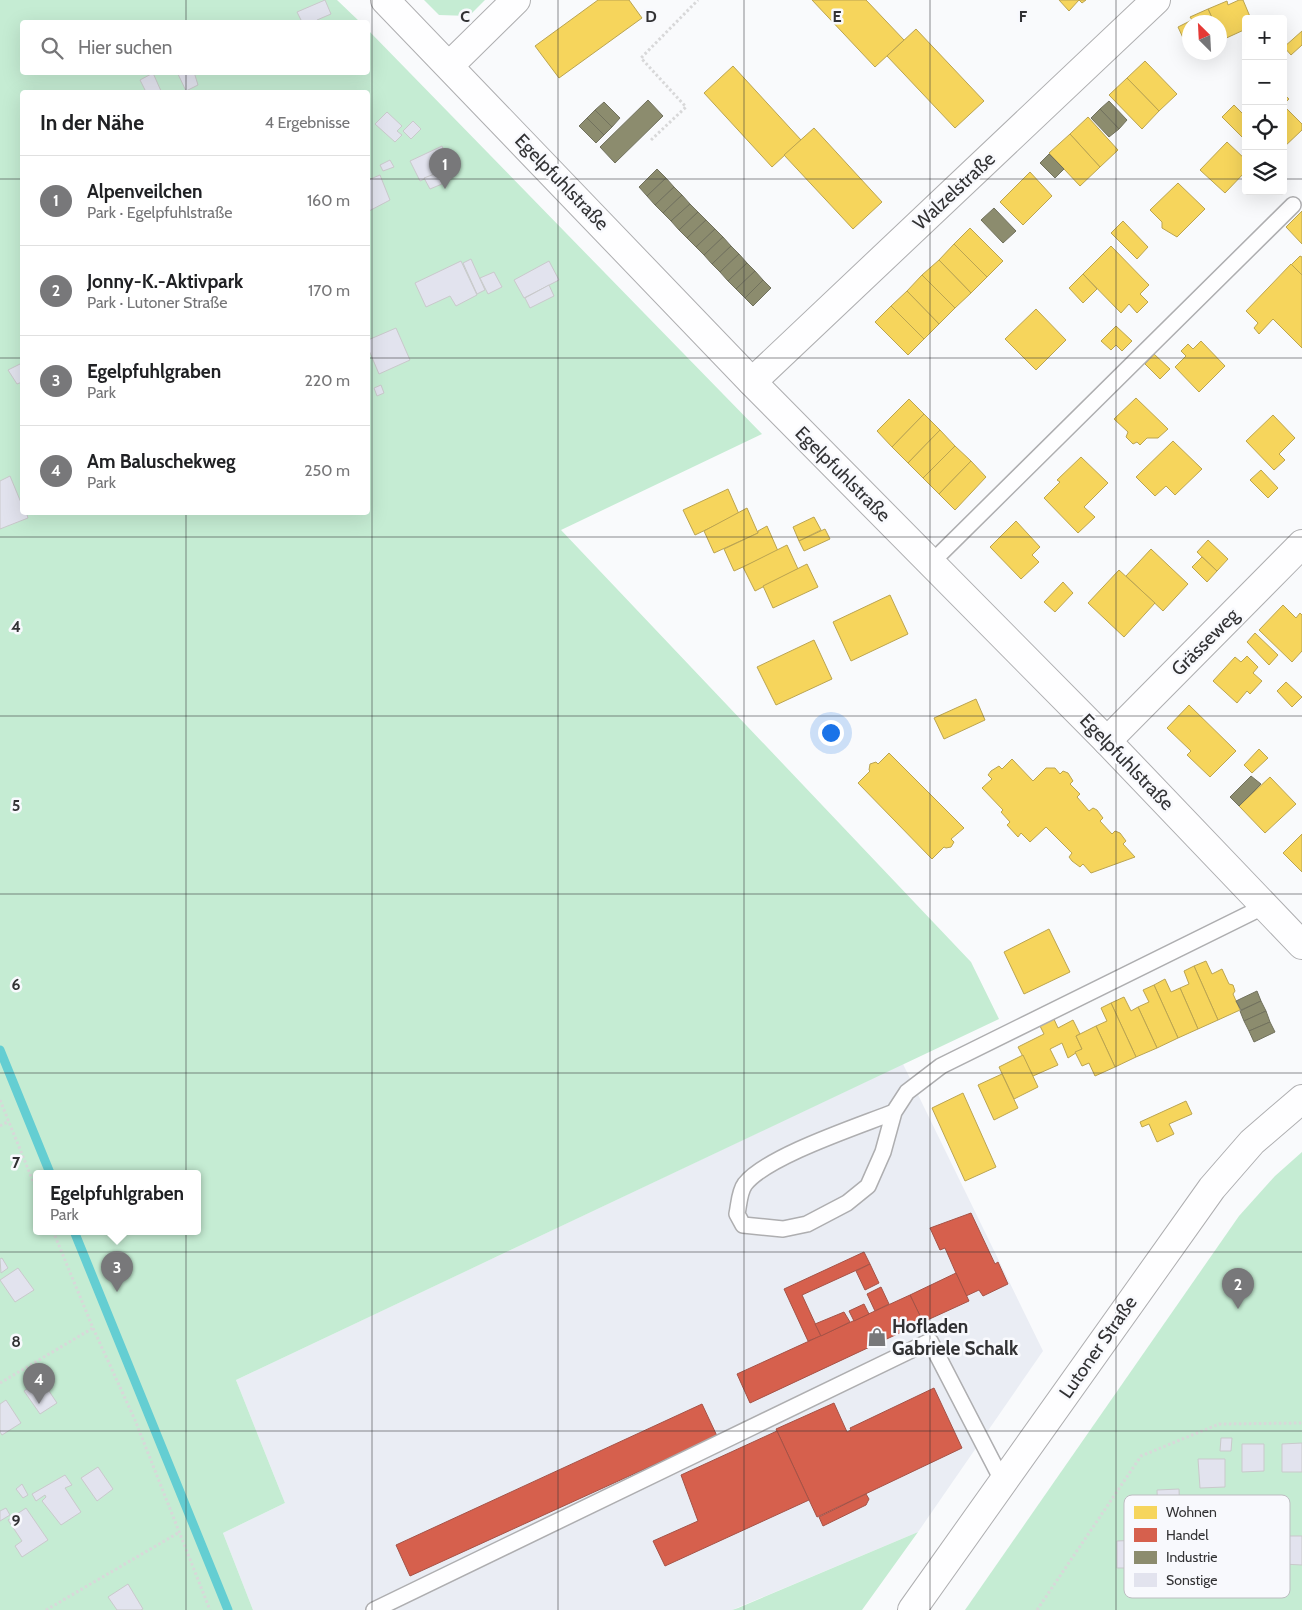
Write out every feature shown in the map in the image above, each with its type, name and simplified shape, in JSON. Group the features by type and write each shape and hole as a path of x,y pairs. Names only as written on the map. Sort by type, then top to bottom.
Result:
{"street":[{"name":"Egelpfuhlstraße","path":"386,0 752,382 1107,741 1302,945"},
{"path":"450,65 516,0"},
{"name":"Walzelstraße","path":"752,382 1156,0"},
{"name":"Grässeweg","path":"1107,741 1302,544"},
{"name":"Lutoner Straße","path":"912,1610 1212,1188 1252,1142 1302,1099"}],"lane":[{"path":"931,563 1293,206"},
{"path":"894,1112 794,1152 759,1172 744,1185 740,1198 737,1214 743,1224 783,1229 807,1224 847,1203 868,1186 883,1152 894,1112 907,1092 940,1066 1264,906"},
{"path":"374,1610 930,1341 1003,1482"}],"path":[{"path":"651,140 686,107 641,58 698,0"},
{"path":"0,1100 33,1180"},
{"path":"0,1126 9,1120"},
{"path":"55,1235 93,1328 135,1420 210,1610"},
{"path":"0,1383 93,1328"},
{"path":"1037,1610 1141,1456 1219,1424 1302,1423"},
{"path":"46,1610 178,1533"}],"shaded area":[{"path":"903,1064 1043,1351 918,1532 732,1610 253,1610 223,1533 285,1503 236,1380"}],"green space":[{"path":"0,0 337,0 358,20 20,20 20,75 370,75 370,32 762,434 561,530 971,962 999,1019 236,1380 285,1503 223,1533 253,1610 0,1610"},
{"path":"424,0 485,0 469,16 439,15"},
{"path":"1302,1152 1302,1610 965,1610 1239,1216 1275,1176"},
{"path":"918,1532 862,1610 732,1610 738,1608"}],"building: Wohnen":[{"path":"598,0 629,0 642,18 559,78 535,46"},
{"path":"812,0 866,0 904,40 875,67"},
{"path":"1059,0 1079,0 1069,11"},
{"path":"1243,0 1249,15 1242,15 1242,31 1227,38 1227,15 1211,15 1208,9 1227,1 1228,5"},
{"path":"1208,9 1211,15 1194,15"},
{"path":"1182,25 1182,36 1178,27"},
{"path":"916,29 984,101 955,128 887,56"},
{"path":"1302,31 1302,45 1291,55 1287,50 1287,44"},
{"path":"1145,61 1177,94 1159,111 1127,78"},
{"path":"733,66 801,140 772,167 704,93"},
{"path":"1127,78 1159,111 1142,129 1109,95"},
{"path":"1234,105 1242,113 1242,137 1222,117"},
{"path":"1287,109 1302,124 1302,130 1287,144"},
{"path":"1088,117 1118,150 1100,167 1070,134"},
{"path":"814,128 882,202 853,229 784,155"},
{"path":"1070,134 1100,167 1080,186 1049,153"},
{"path":"1227,142 1242,156 1242,175 1225,193 1200,170"},
{"path":"1030,172 1052,196 1023,225 1000,202"},
{"path":"1178,183 1205,209 1177,237 1162,228 1162,222 1150,210"},
{"path":"1302,211 1302,244 1286,227"},
{"path":"1123,221 1148,247 1137,259 1111,233"},
{"path":"970,228 1003,261 987,277 954,244"},
{"path":"954,244 987,277 971,293 939,260"},
{"path":"1111,246 1149,285 1140,294 1148,302 1137,313 1129,304 1121,313 1083,274"},
{"path":"1300,256 1302,257 1302,275 1291,265"},
{"path":"939,260 971,293 955,308 922,275"},
{"path":"1291,264 1302,275 1302,348 1273,319 1259,334 1254,328 1258,323 1246,311"},
{"path":"1083,274 1097,289 1083,303 1069,288"},
{"path":"922,275 955,308 939,324 907,291"},
{"path":"907,291 939,324 924,339 891,306"},
{"path":"891,306 924,339 908,355 875,322"},
{"path":"1036,309 1066,340 1036,370 1005,339"},
{"path":"1116,326 1132,341 1122,351 1116,345 1111,350 1101,341"},
{"path":"1201,341 1225,366 1199,392 1175,367 1186,356 1181,351 1188,344 1193,349"},
{"path":"1154,354 1170,369 1160,379 1145,364"},
{"path":"1136,398 1168,429 1158,438 1147,438 1140,445 1137,442 1133,444 1126,437 1128,432 1114,419"},
{"path":"909,399 924,414 892,447 877,431"},
{"path":"924,414 940,430 908,463 892,447"},
{"path":"1273,415 1295,438 1279,454 1285,460 1274,470 1246,441"},
{"path":"940,430 955,446 923,478 908,463"},
{"path":"1173,441 1202,469 1175,495 1166,486 1155,496 1136,477"},
{"path":"955,446 971,461 939,494 923,478"},
{"path":"1081,457 1108,483 1084,507 1095,517 1078,533 1044,498 1060,482 1057,480"},
{"path":"971,461 986,477 955,510 939,494"},
{"path":"1261,470 1278,488 1268,498 1250,480"},
{"path":"728,489 739,514 695,535 683,510"},
{"path":"747,508 758,533 714,553 704,531"},
{"path":"814,517 821,530 799,541 793,527"},
{"path":"1016,521 1040,547 1032,555 1039,562 1021,579 990,547"},
{"path":"767,526 778,551 734,571 724,549 758,533 758,531"},
{"path":"825,529 830,539 804,551 799,541"},
{"path":"1208,540 1228,559 1217,571 1197,552"},
{"path":"787,545 798,569 755,591 743,567"},
{"path":"1151,549 1188,584 1163,611 1126,576"},
{"path":"1202,557 1217,571 1207,582 1192,567"},
{"path":"807,564 818,587 773,608 763,586"},
{"path":"1119,570 1155,603 1124,637 1088,603"},
{"path":"1063,582 1073,593 1055,612 1044,602"},
{"path":"890,595 908,634 851,661 833,622"},
{"path":"1283,605 1296,618 1300,613 1302,615 1302,651 1292,662 1259,630"},
{"path":"1255,633 1278,655 1269,665 1247,642"},
{"path":"814,640 832,679 776,705 757,667"},
{"path":"1247,656 1258,667 1253,673 1262,681 1250,694 1247,691 1237,703 1213,681 1235,657 1241,662"},
{"path":"1286,682 1302,697 1292,707 1277,691"},
{"path":"976,699 985,720 944,739 934,718"},
{"path":"1189,705 1236,751 1210,777 1187,755 1191,751 1167,728"},
{"path":"1259,749 1268,758 1252,773 1244,765"},
{"path":"889,753 964,828 951,839 954,842 951,847 944,847 932,859 858,783 870,771 870,764 876,762 878,764"},
{"path":"1012,759 1033,781 1046,768 1055,768 1060,774 1063,771 1068,773 1073,781 1070,784 1080,794 1077,797 1089,811 1093,808 1097,810 1103,818 1100,821 1112,834 1115,831 1120,833 1126,841 1123,844 1135,857 1091,873 1083,864 1080,867 1072,861 1069,857 1072,853 1046,827 1030,842 1021,833 1018,837 1007,825 1010,822 1001,812 1003,810 982,788 992,779 988,775 991,771 999,766 1002,769"},
{"path":"1270,777 1296,804 1265,833 1239,806"},
{"path":"1302,834 1302,872 1283,853"},
{"path":"1049,929 1070,972 1024,994 1004,952"},
{"path":"1206,961 1212,974 1222,969 1229,984 1233,985 1235,991 1233,994 1240,1010 1218,1020 1194,966"},
{"path":"1194,966 1218,1020 1198,1029 1180,988 1189,984 1184,971"},
{"path":"1165,979 1171,992 1180,988 1198,1029 1178,1038 1154,985"},
{"path":"1154,985 1178,1038 1157,1048 1138,1007 1149,1002 1143,990"},
{"path":"1124,997 1131,1011 1138,1007 1157,1048 1136,1057 1111,1003"},
{"path":"1111,1003 1136,1057 1115,1067 1096,1026 1107,1021 1101,1008"},
{"path":"1053,1017 1058,1028 1073,1020 1080,1034 1076,1036 1082,1049 1068,1058 1062,1043 1050,1049 1058,1065 1033,1076 1018,1047 1044,1034 1039,1024"},
{"path":"1096,1026 1115,1067 1095,1076 1089,1063 1082,1066 1075,1052 1082,1049 1076,1036"},
{"path":"1023,1055 1038,1087 1014,1099 999,1067"},
{"path":"1002,1074 1018,1108 994,1120 978,1085"},
{"path":"963,1093 996,1167 965,1181 932,1108"},
{"path":"1186,1101 1192,1114 1169,1124 1174,1134 1157,1142 1149,1124 1142,1127 1140,1122"}],"building: Handel":[{"path":"971,1213 995,1264 998,1262 1008,1284 983,1296 979,1290 966,1296 945,1248 940,1250 930,1228"},
{"path":"864,1252 870,1264 802,1295 821,1336 808,1341 784,1289"},
{"path":"870,1264 879,1283 865,1290 856,1271"},
{"path":"956,1273 969,1301 923,1322 910,1295"},
{"path":"881,1287 889,1304 875,1311 867,1294"},
{"path":"910,1295 923,1322 750,1403 737,1374"},
{"path":"864,1304 869,1314 854,1321 849,1311"},
{"path":"844,1312 850,1322 821,1336 815,1324"},
{"path":"934,1388 962,1448 817,1517 776,1429 834,1403 847,1432 851,1430 850,1428"},
{"path":"702,1404 717,1436 410,1576 396,1545"},
{"path":"777,1431 809,1500 665,1566 653,1541 698,1521 681,1475"},
{"path":"866,1494 869,1499 866,1505 823,1526 819,1517"}],"building: Industrie":[{"path":"648,100 663,116 615,163 600,147"},
{"path":"1109,101 1127,120 1119,129 1100,109"},
{"path":"604,102 620,118 612,127 595,110"},
{"path":"1100,109 1119,129 1109,137 1091,118"},
{"path":"595,110 612,127 604,135 587,118"},
{"path":"587,118 604,135 596,143 579,126"},
{"path":"1049,154 1064,169 1055,178 1040,163"},
{"path":"657,169 666,178 647,196 639,187"},
{"path":"666,178 674,187 655,205 647,196"},
{"path":"674,187 682,195 663,213 655,205"},
{"path":"682,195 690,204 671,221 663,213"},
{"path":"690,204 698,212 679,230 671,221"},
{"path":"994,208 1016,231 1003,243 981,220"},
{"path":"698,212 706,220 687,238 679,230"},
{"path":"706,220 715,229 696,247 687,238"},
{"path":"715,229 723,237 704,255 696,247"},
{"path":"723,237 731,246 712,264 704,255"},
{"path":"731,246 739,254 720,272 712,264"},
{"path":"739,254 747,263 728,281 720,272"},
{"path":"747,263 755,271 736,289 728,281"},
{"path":"755,271 763,280 745,298 736,289"},
{"path":"763,280 771,288 753,306 745,298"},
{"path":"1251,776 1261,784 1239,806 1230,797"},
{"path":"1257,991 1261,1001 1241,1010 1236,1001"},
{"path":"1261,1001 1266,1011 1244,1021 1240,1011"},
{"path":"1266,1011 1270,1022 1249,1031 1244,1021"},
{"path":"1270,1022 1275,1032 1254,1042 1249,1031"}],"building: Sonstige":[{"path":"325,0 331,14 317,20 301,20 297,12"},
{"path":"149,75 154,75 161,90 145,90 140,80"},
{"path":"178,75 195,75 198,85 186,90"},
{"path":"387,112 402,126 397,131 402,135 395,142 375,124"},
{"path":"413,121 421,129 411,139 403,131"},
{"path":"442,146 451,167 420,181 410,161"},
{"path":"390,160 394,167 383,171 380,165"},
{"path":"437,173 442,184 430,189 424,178"},
{"path":"380,175 390,200 370,210 370,179"},
{"path":"471,259 485,290 477,294 463,263"},
{"path":"461,261 477,295 456,306 450,296 426,307 415,283"},
{"path":"549,261 559,280 524,298 514,280"},
{"path":"494,272 502,287 488,294 480,278"},
{"path":"549,285 554,296 530,308 525,298"},
{"path":"396,328 410,360 379,374 370,353 370,339"},
{"path":"20,364 20,383 17,384 8,370"},
{"path":"381,385 384,393 377,396 374,388"},
{"path":"10,476 20,500 20,515 27,515 28,518 0,529 0,481"},
{"path":"2,1258 8,1268 1,1273 0,1259"},
{"path":"18,1268 34,1290 15,1302 0,1280"},
{"path":"41,1379 57,1403 40,1414 24,1391"},
{"path":"6,1400 21,1423 2,1435 0,1432 0,1404"},
{"path":"1221,1438 1232,1438 1231,1451 1220,1451"},
{"path":"1302,1443 1302,1472 1282,1472 1282,1444"},
{"path":"1242,1444 1264,1444 1264,1471 1242,1472"},
{"path":"1198,1459 1225,1459 1225,1487 1200,1488"},
{"path":"98,1467 113,1489 97,1501 81,1478"},
{"path":"65,1475 72,1485 65,1488 81,1512 61,1525 42,1501 46,1497 45,1495 36,1501 32,1494"},
{"path":"22,1484 28,1495 23,1498 16,1489"},
{"path":"1179,1489 1179,1495 1157,1495 1157,1490"},
{"path":"6,1508 10,1515 0,1521 0,1511"},
{"path":"26,1508 48,1540 22,1557 15,1546 22,1541 8,1520"},
{"path":"1290,1536 1302,1536 1302,1565 1290,1564"},
{"path":"1117,1541 1124,1541 1124,1568 1117,1568"},
{"path":"128,1584 143,1609 117,1610 108,1597"}],"waterway":[{"path":"0,1050 49,1170"},
{"path":"76,1235 228,1610"}],"place":[{"name":"Alpenveilchen","path":"445,189"},
{"name":"Egelpfuhlgraben","path":"117,1292"},
{"name":"Jonny-K.-Aktivpark","path":"1238,1309"},
{"name":"Hofladen Gabriele Schalk","path":"877,1337"},
{"name":"Am Baluschekweg","path":"39,1404"}]}
